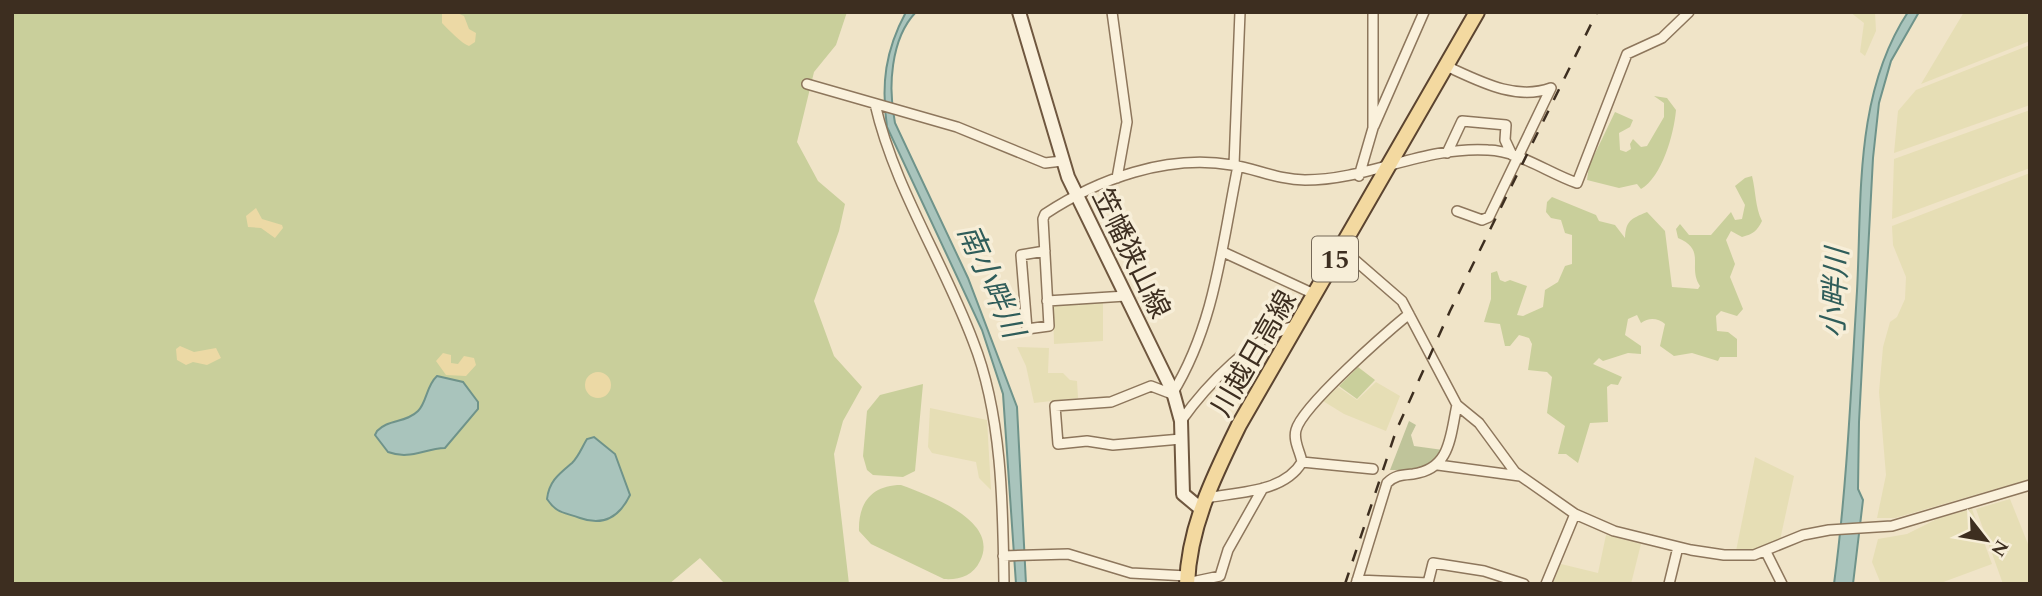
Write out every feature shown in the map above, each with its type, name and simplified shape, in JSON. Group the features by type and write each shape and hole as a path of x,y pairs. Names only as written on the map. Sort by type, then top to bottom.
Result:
{"main road":[{"name":"笠幡狭山線","path":"1019,12 1062,161 1075,194 1173,392 1181,421 1183,494 1203,503"},
{"name":"川越日高線","path":"1187,581 1193,535 1203,503 1239,425 1477,12"}],"street":[{"path":"1112,12 1127,122 1117,178"},
{"path":"1181,439 1113,445 1087,441 1058,444 1056,405 1111,402 1150,386 1167,393 1173,392 1211,308 1223,252 1236,165 1240,12"},
{"path":"1359,176 1373,128 1373,12"},
{"path":"1373,128 1381,117 1424,12"},
{"path":"1045,251 1021,255 1027,329 1049,326 1045,214 1075,194 1117,178 1164,166 1206,163 1236,165 1272,176 1303,181 1359,176 1386,169 1399,162 1447,153 1487,150 1514,155 1577,183 1627,54 1662,38 1689,12"},
{"path":"1446,66 1513,92 1535,94 1550,88 1514,155 1489,217 1482,220 1457,211"},
{"path":"807,83 975,133 1045,163 1062,161"},
{"path":"878,104 884,141 973,341 985,377 993,410 1005,556 1004,584"},
{"path":"1447,153 1462,121 1506,125 1505,140 1514,155"},
{"path":"1341,248 1384,283 1409,314 1457,405 1479,423 1503,460 1520,477 1576,514 1614,531 1724,555 1766,552 1803,535 1831,529 1903,523 2030,485"},
{"path":"1223,252 1314,294"},
{"path":"1047,301 1126,296"},
{"path":"1302,462 1295,439 1299,421 1409,314"},
{"path":"1181,421 1197,398 1228,367 1274,334 1297,326"},
{"path":"1438,465 1446,451 1457,405"},
{"path":"1302,462 1373,469"},
{"path":"1203,503 1263,488 1293,474 1302,462"},
{"path":"1520,477 1438,465 1419,473 1399,475 1387,483 1356,582 1429,584 1433,562 1484,571 1524,584"},
{"path":"1005,556 1068,554 1131,573 1187,581 1220,576 1228,550 1263,488"},
{"path":"1546,584 1576,514"},
{"path":"1669,584 1678,547"},
{"path":"1766,552 1782,584"}],"shaded area":[{"path":"1850,12 1875,12 1876,31 1865,56 1860,52 1864,23"},
{"path":"1964,12 2027,12 2030,41 1921,84"},
{"path":"2030,45 2030,105 1894,153 1898,111 1916,90"},
{"path":"2030,110 2030,168 1892,219 1894,159"},
{"path":"2030,173 2030,479 1895,518 1877,518 1886,475 1879,392 1883,347 1890,322 1897,317 1905,299 1906,277 1893,245 1892,226"},
{"path":"1103,302 1103,341 1054,344 1053,305"},
{"path":"1017,347 1049,348 1048,373 1063,373 1070,380 1077,381 1078,398 1034,403 1026,366"},
{"path":"1376,382 1400,396 1386,431 1344,414 1323,401 1338,387 1357,400"},
{"path":"930,408 987,420 991,490 979,478 976,462 932,453 928,447"},
{"path":"1755,457 1794,476 1780,540 1756,550 1736,551"},
{"path":"2010,499 2030,549 2028,584 2003,584 1976,509"},
{"path":"1972,509 1992,564 1938,584 1881,584 1872,562 1878,539 1907,534 1939,518"},
{"path":"1606,535 1641,544 1631,584 1552,584 1561,564 1598,573"}],"green space":[{"path":"12,12 847,12 836,45 814,72 797,142 818,181 845,204 839,231 814,301 834,356 862,387 843,421 834,454 849,584 725,584 700,558 669,584 12,584"},
{"path":"1654,96 1667,98 1676,110 1670,142 1655,175 1641,189 1637,184 1619,188 1587,180 1589,166 1615,112 1633,120 1630,127 1619,133 1620,150 1626,152 1631,149 1633,139 1641,147 1647,146 1664,117 1664,103"},
{"path":"1752,176 1762,221 1752,233 1742,237 1731,231 1726,240 1735,264 1730,277 1743,309 1737,316 1721,311 1716,316 1717,331 1728,332 1737,339 1737,357 1720,357 1718,361 1692,353 1674,356 1660,346 1665,324 1653,319 1641,323 1637,315 1628,319 1625,335 1641,346 1641,354 1628,353 1603,361 1599,358 1593,364 1622,377 1618,385 1611,384 1607,387 1608,422 1590,423 1578,463 1566,454 1558,454 1565,426 1547,413 1552,377 1547,372 1528,370 1532,344 1529,338 1519,335 1510,346 1505,346 1500,324 1484,322 1491,299 1491,273 1497,271 1500,280 1510,280 1527,286 1517,315 1523,316 1543,307 1545,290 1558,282 1565,266 1572,264 1572,235 1565,233 1561,220 1551,218 1546,212 1547,202 1552,197 1596,215 1599,221 1615,225 1625,238 1630,221 1647,212 1665,231 1672,287 1698,289 1700,286 1695,272 1694,253 1687,243 1678,238 1676,229 1680,224 1689,235 1711,235 1731,212 1735,220 1742,219 1745,205 1735,186"},
{"path":"1358,367 1375,380 1357,399 1339,386"},
{"path":"923,384 915,471 903,477 873,475 867,470 863,456 867,411 880,395"},
{"path":"1409,421 1416,425 1411,435 1414,446 1443,450 1427,466 1390,470"},
{"path":"901,485 944,503 972,522 984,547 974,570 960,578 944,579 871,544 859,531 861,512 869,498 882,488"}],"sand":[{"path":"442,12 455,12 464,16 469,29 476,33 475,42 469,46 455,36 442,23"},
{"path":"256,208 262,219 282,225 283,228 275,238 261,228 248,227 246,216"},
{"path":"180,346 194,352 216,348 221,358 207,365 193,362 186,365 177,360 176,349"},
{"path":"443,353 451,355 451,363 458,364 464,356 474,358 476,365 466,376 446,375 436,361"},
{"path":"598,372 607,376 611,385 607,394 598,398 589,394 585,385 589,376"}],"water":[{"path":"906,12 916,12 901,36 893,65 895,123 968,278 1017,407 1026,584 1016,584 1003,394 982,330 887,127 884,96 886,68 893,40"},
{"path":"1908,12 1919,12 1891,61 1879,103 1873,158 1859,422 1858,489 1863,500 1853,584 1834,584 1848,438 1864,147 1878,77"},
{"path":"437,376 463,382 478,402 478,409 445,448 410,455 388,452 375,435 377,431 386,424 408,418 418,411"},
{"path":"594,437 615,454 630,495 615,514 596,521 561,512 547,499 555,478 574,460 587,439"}],"railway":[{"path":"1345,584 1396,431 1450,311 1597,12"}],"water label":[{"name":"南小畔川","path":"991,281"},
{"name":"小畔川","path":"1835,293"}]}
